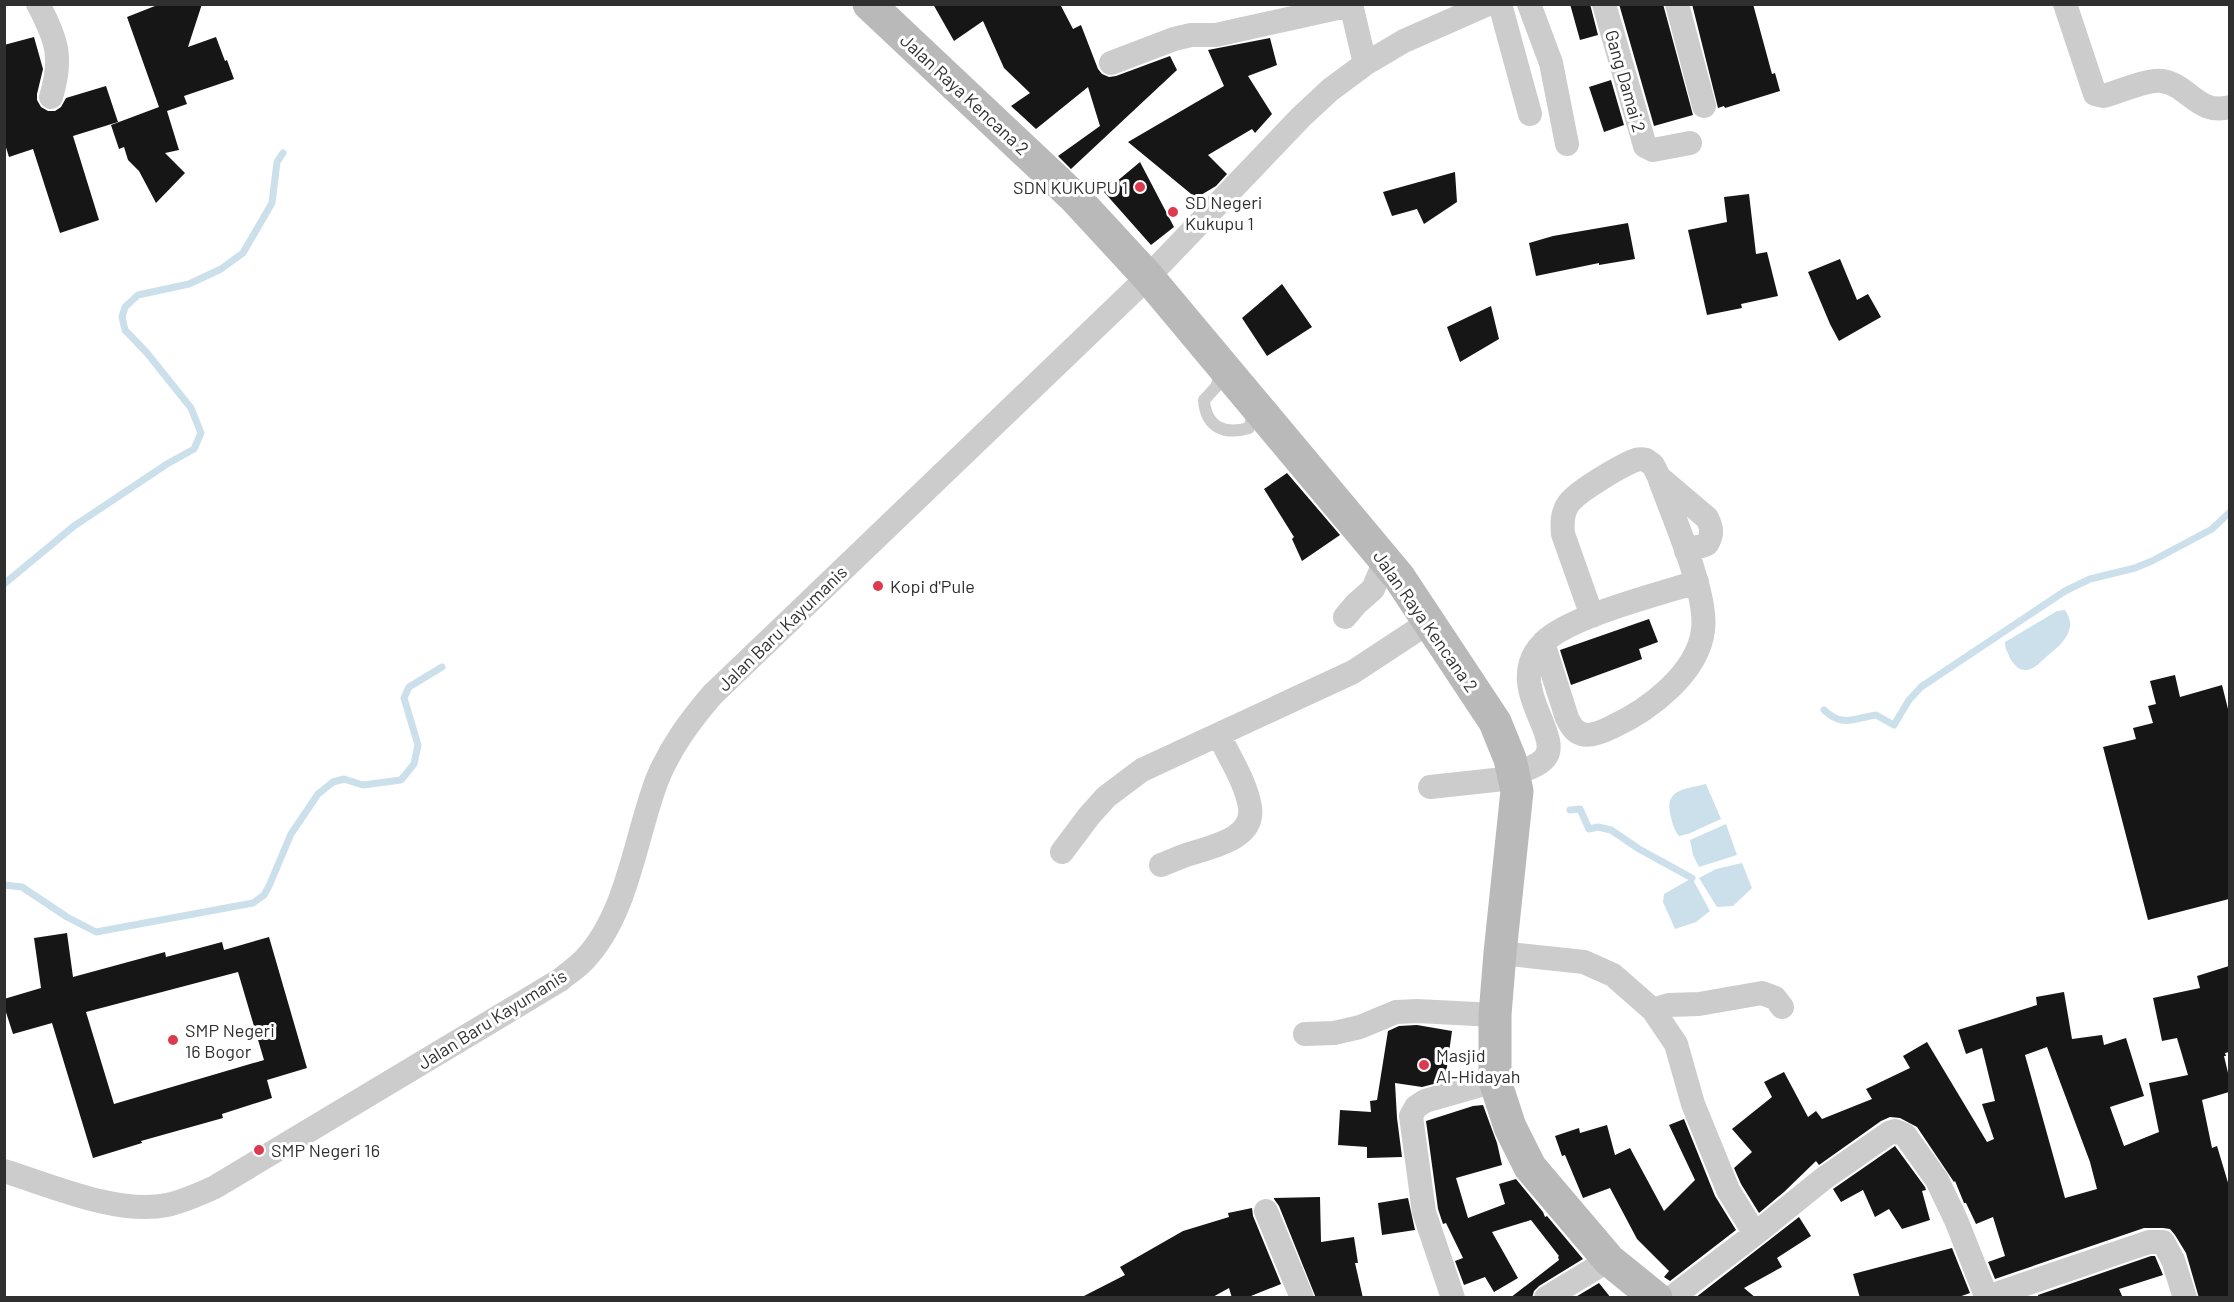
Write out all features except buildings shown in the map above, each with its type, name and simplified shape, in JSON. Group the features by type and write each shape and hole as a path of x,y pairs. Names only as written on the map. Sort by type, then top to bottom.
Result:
{"street":[{"path":"38,4 51,32 58,61 58,74 51,97"},
{"name":"Jalan Raya Kencana 2","path":"869,4 1075,198 1148,277 1399,577 1495,722 1514,771 1516,808 1495,1016 1495,1081 1510,1127 1530,1167 1609,1260 1656,1298"},
{"name":"Jalan Baru Kayumanis","path":"4,1171 96,1200 126,1205 147,1207 188,1200 225,1181 560,980 585,959 615,913 657,781 669,753 686,726 712,695 1148,277 1301,117 1330,90 1365,64 1404,41 1488,4"},
{"path":"1500,4 1530,114"},
{"path":"1529,4 1551,63 1567,144"},
{"name":"Gang Damai 2","path":"1604,4 1646,146 1653,150 1690,143"},
{"path":"1677,4 1704,106"},
{"path":"2065,4 2095,94 2104,96 2160,81 2175,87 2209,108 2218,110 2229,107"},
{"path":"1111,63 1174,39 1191,35 1216,34 1351,5 1365,64"},
{"path":"1543,643 1567,718 1573,729 1582,734 1593,734 1606,730 1642,711 1675,682 1689,666 1700,646 1704,630 1704,615 1697,582 1659,477 1653,465 1647,460 1634,460 1576,495 1568,504 1562,521 1563,534 1592,616"},
{"path":"1659,477 1707,518 1710,524 1712,531 1707,544 1686,551"},
{"path":"1346,618 1356,604 1372,590 1385,561"},
{"path":"1430,787 1504,779 1514,771 1542,762 1549,750 1547,736 1531,693 1528,678 1529,668 1543,643 1556,633 1592,616 1697,582"},
{"path":"1062,852 1106,797 1142,770 1353,672 1429,622"},
{"path":"1161,865 1228,841 1241,831 1250,819 1250,806 1219,735"},
{"path":"1500,953 1584,962 1613,975 1653,1010 1676,1044 1693,1104 1728,1190 1755,1234"},
{"path":"1653,1010 1669,1005 1699,1004 1762,993 1775,998 1782,1007"},
{"path":"1305,1034 1335,1032 1360,1027 1396,1012 1417,1011 1495,1016"},
{"path":"1453,1298 1424,1212 1412,1116 1416,1107 1425,1101 1495,1081"},
{"path":"1671,1298 1823,1179 1889,1133 1900,1132 1911,1142 1936,1180 1956,1220 1987,1297 2149,1242 2163,1242 2173,1260 2185,1298"},
{"path":"1266,1211 1302,1298"},
{"path":"1546,1298 1609,1260"}],"lane":[{"path":"1223,366 1216,387 1204,400 1205,410 1210,419 1218,428 1228,432 1244,430 1249,428 1256,406"}],"water":[{"path":"2065,610 2070,624 2062,642 2032,669 2021,670 2017,667 2011,660 2005,642 2057,611"},
{"path":"1706,784 1721,819 1679,836 1670,813 1671,799 1679,791"},
{"path":"1726,824 1737,855 1699,867 1693,855 1690,840"},
{"path":"1742,863 1752,888 1733,906 1717,907 1699,878 1716,869"},
{"path":"1692,878 1710,911 1696,922 1675,929 1663,902 1664,894"}],"waterway":[{"path":"4,584 74,526 167,464 194,449 201,433 191,408 147,353 125,330 122,317 125,307 138,295 189,284 221,269 243,253 272,203 277,162 283,153"},
{"path":"1824,710 1837,719 1849,720 1876,715 1894,725 1909,700 1921,687 2065,591 2090,579 2135,568 2152,561 2212,529 2230,512"},
{"path":"4,885 22,887 67,917 96,932 253,903 264,895 291,834 318,794 333,782 344,779 363,785 401,780 414,764 418,745 404,698 409,687 442,667"},
{"path":"1570,810 1580,809 1589,829 1598,827 1611,830 1639,849 1692,878"}],"place":[{"name":"SDN KUKUPU 1","path":"1140,187"},
{"name":"SD Negeri Kukupu 1","path":"1173,212"},
{"name":"Kopi d'Pule","path":"878,586"},
{"name":"SMP Negeri 16 Bogor","path":"173,1040"},
{"name":"Masjid Al-Hidayah","path":"1424,1065"},
{"name":"SMP Negeri 16","path":"259,1150"}]}
